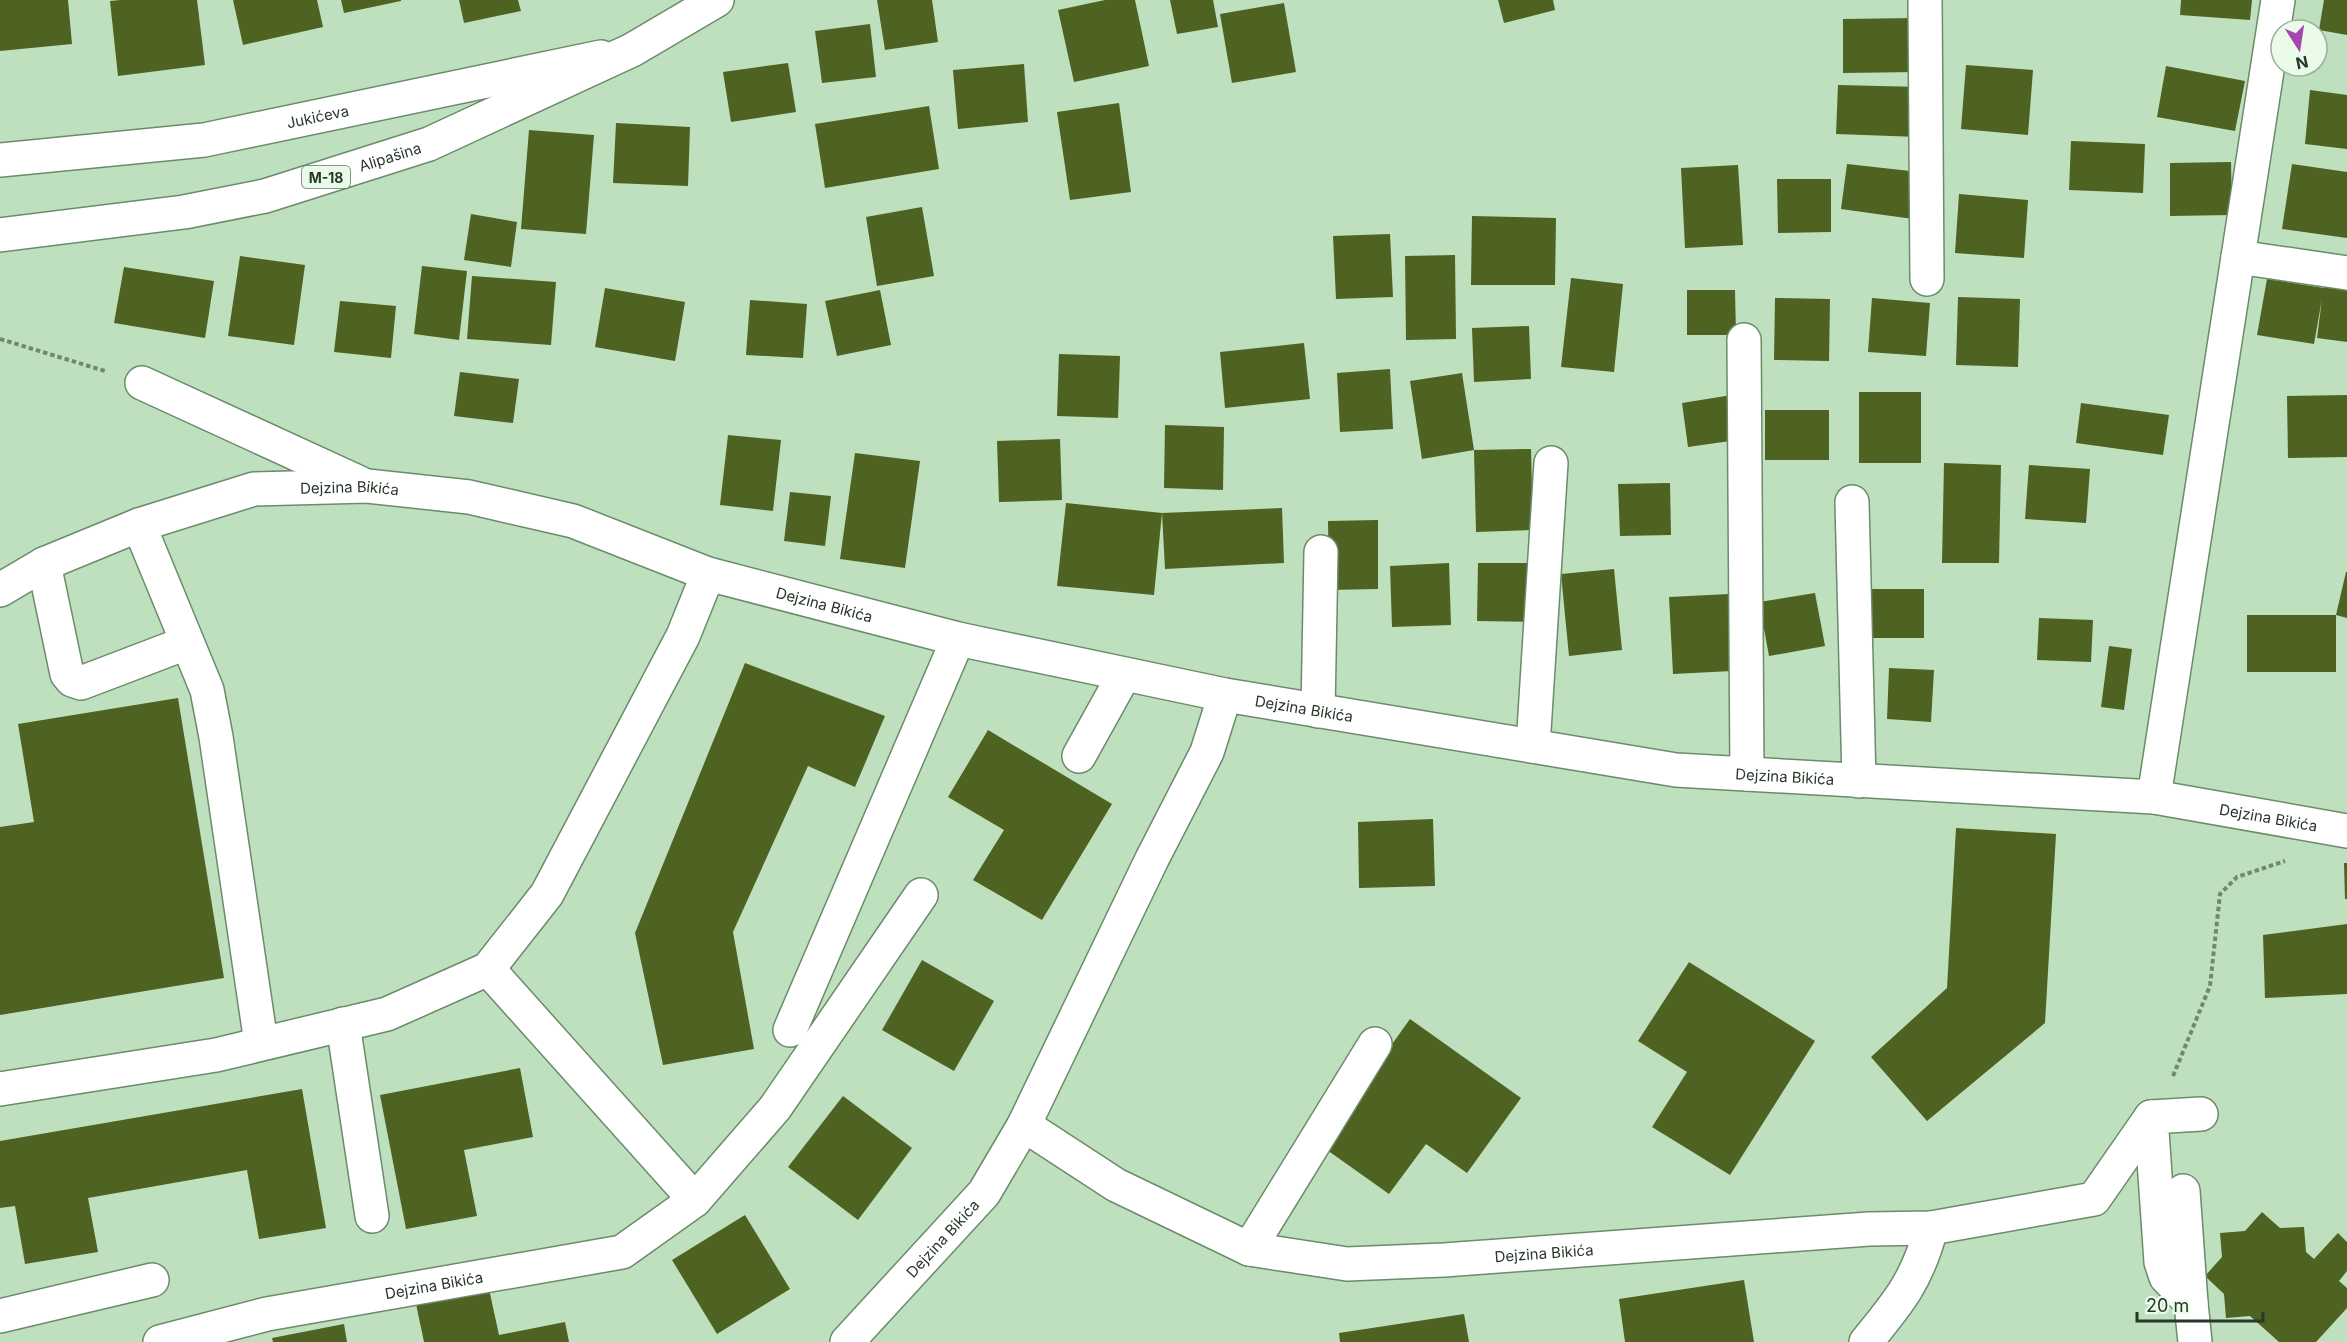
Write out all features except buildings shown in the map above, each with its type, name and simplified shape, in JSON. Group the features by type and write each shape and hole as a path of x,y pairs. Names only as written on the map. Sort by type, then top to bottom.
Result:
{"street":[{"name":"Alipašina","path":"0,235 184,212 265,196 429,144 632,50 717,0"},
{"path":"1925,0 1927,279"},
{"path":"2154,797 2277,0"},
{"name":"Jukićeva","path":"0,160 204,141 632,50"},
{"path":"2238,257 2347,273"},
{"path":"1744,340 1747,774"},
{"path":"142,382 368,486"},
{"path":"1533,746 1551,463"},
{"name":"Dejzina Bikića","path":"0,590 44,564 139,525 254,489 368,486 469,497 573,521 708,574 958,639 1225,695 1676,770 2154,797 2344,831"},
{"path":"1852,502 1858,781"},
{"path":"139,525 207,690 261,1043"},
{"path":"1318,711 1322,552"},
{"path":"44,564 67,674 72,680 81,683 186,643"},
{"path":"0,1089 216,1055 387,1014 488,969 547,894 683,636 708,574"},
{"path":"790,1030 958,639"},
{"path":"1079,756 1124,675"},
{"name":"Dejzina Bikića","path":"847,1342 984,1193 1024,1125 1152,859 1207,752 1225,695"},
{"name":"Dejzina Bikića","path":"160,1342 267,1314 622,1252 694,1200 775,1108 921,895"},
{"path":"488,969 694,1200"},
{"path":"343,1024 372,1216"},
{"path":"1249,1249 1375,1044"},
{"path":"2191,1303 2166,1277 2161,1262 2151,1118 2201,1114"},
{"name":"Dejzina Bikića","path":"1024,1125 1116,1185 1249,1249 1347,1264 1444,1260 1869,1229 1931,1228 2094,1199 2151,1118"},
{"path":"2183,1191 2195,1342"},
{"path":"1866,1342 1901,1300 1922,1262 1931,1228"},
{"path":"0,1316 152,1281"}],"path":[{"path":"0,339 142,382"},
{"path":"2151,1118 2174,1074 2210,986 2220,894 2237,877 2310,852 2344,831"}]}
